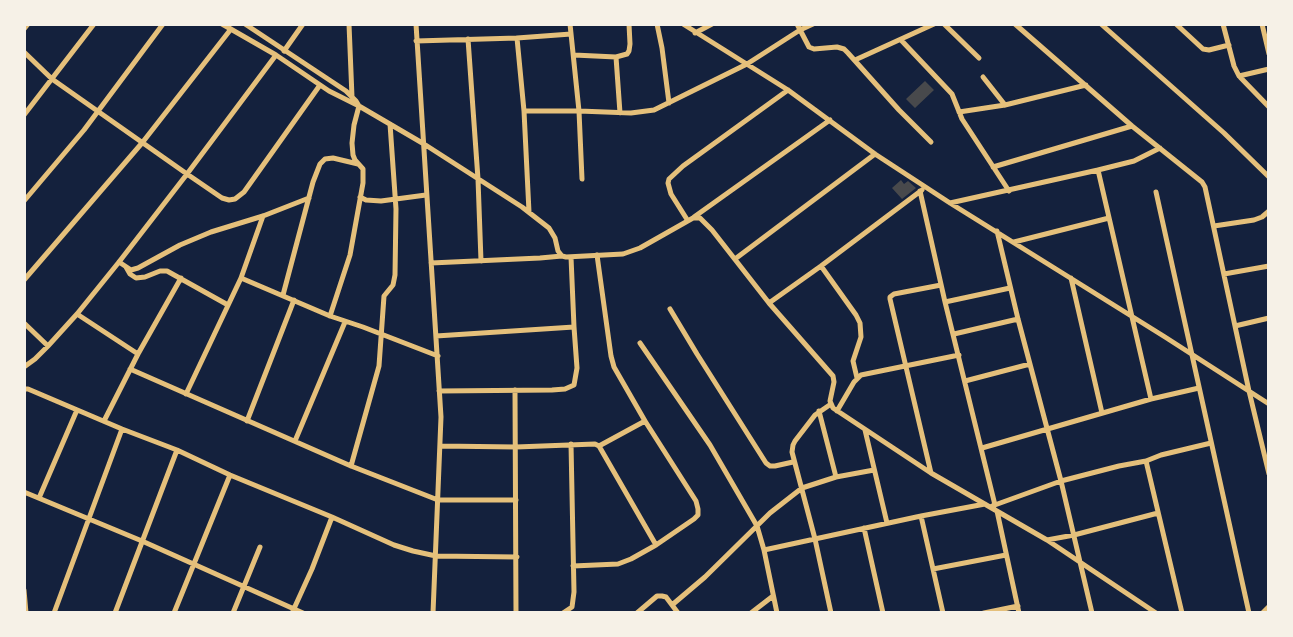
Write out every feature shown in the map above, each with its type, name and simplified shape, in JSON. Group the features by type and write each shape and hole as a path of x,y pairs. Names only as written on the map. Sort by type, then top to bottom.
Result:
{"street":[{"path":"24,29 28,24"},
{"path":"24,115 94,24"},
{"path":"24,201 99,112 163,24"},
{"path":"222,24 276,55 320,85 424,144 529,212 549,228 562,256"},
{"path":"245,24 346,91 359,106"},
{"path":"284,51 303,24"},
{"path":"349,24 352,97"},
{"path":"416,24 438,356 440,446 433,613"},
{"path":"570,24 579,111 582,179"},
{"path":"574,55 616,57 625,55 629,51 630,44 629,24"},
{"path":"657,24 669,103"},
{"path":"683,24 788,90 875,154 950,203 1269,404"},
{"path":"695,33 712,24"},
{"path":"524,111 620,113 654,110 747,64 798,27 813,24"},
{"path":"855,60 934,24"},
{"path":"944,24 979,58"},
{"path":"1015,24 1205,186 1269,474"},
{"path":"1176,24 1203,49 1209,50 1229,45"},
{"path":"1223,24 1234,66 1239,76 1269,107"},
{"path":"1262,24 1269,54"},
{"path":"1105,25 1269,177"},
{"path":"798,27 808,47 844,49 931,142"},
{"path":"24,280 142,143 231,29"},
{"path":"416,41 571,34"},
{"path":"517,38 524,111 529,212"},
{"path":"468,39 481,261"},
{"path":"901,40 948,88 968,130 1009,191"},
{"path":"24,52 52,79 222,198 229,200 244,192 320,85"},
{"path":"24,367 48,346 77,314 119,262 276,55"},
{"path":"616,57 620,113"},
{"path":"1239,76 1269,69"},
{"path":"983,77 1005,105"},
{"path":"959,112 1005,105 1086,86"},
{"path":"690,219 669,189 668,183 672,174 788,90"},
{"path":"330,316 350,255 364,175 363,169 353,155 352,143 359,106"},
{"path":"431,263 623,254 639,248 690,219 830,120"},
{"path":"351,466 379,366 384,296 393,285 395,274 396,199 390,124"},
{"path":"993,166 1132,126"},
{"path":"950,203 1134,161 1160,148"},
{"path":"735,259 875,154"},
{"path":"283,295 309,198 322,161 333,158 360,164"},
{"path":"1098,170 1151,399"},
{"path":"769,303 926,187"},
{"path":"920,191 981,448 992,506 1020,613"},
{"path":"1156,192 1249,613"},
{"path":"360,197 374,201 426,195"},
{"path":"119,262 131,270 138,268 196,238 309,198"},
{"path":"1214,226 1254,220 1269,211"},
{"path":"186,394 242,278 263,216"},
{"path":"1014,242 1109,218"},
{"path":"690,219 703,220 769,303 832,376 834,382 830,397 831,404 837,411 931,473 992,506 1047,540 1155,612"},
{"path":"997,231 1082,564 1092,613"},
{"path":"573,566 618,564 631,560 656,546 698,515 696,501 614,367 597,255"},
{"path":"439,391 565,389 574,385 577,368 571,257"},
{"path":"821,266 860,323 861,337 854,361 857,378"},
{"path":"1224,274 1269,266"},
{"path":"126,267 136,278 164,270 228,305"},
{"path":"104,421 138,354 181,278"},
{"path":"242,278 345,322 438,356"},
{"path":"1071,278 1102,413"},
{"path":"931,473 890,297 894,294 941,285"},
{"path":"945,302 1010,288"},
{"path":"247,420 294,300"},
{"path":"670,309 766,463 775,466 793,462"},
{"path":"77,314 138,354"},
{"path":"1235,326 1269,318"},
{"path":"954,334 1018,319"},
{"path":"295,441 345,322"},
{"path":"24,323 48,346"},
{"path":"436,336 574,327"},
{"path":"640,343 710,446 757,526 777,613"},
{"path":"837,411 861,375 958,355"},
{"path":"965,381 1030,364"},
{"path":"130,369 351,466 438,500 516,500"},
{"path":"24,388 177,450 394,545 436,556 517,557"},
{"path":"981,448 1151,399 1198,388"},
{"path":"515,390 516,613"},
{"path":"831,404 819,411 793,445 792,453 815,539 831,613"},
{"path":"39,498 77,411"},
{"path":"819,411 836,477"},
{"path":"599,446 645,421"},
{"path":"54,613 122,429"},
{"path":"865,430 886,523"},
{"path":"764,550 921,516 992,506 1061,481 1211,443"},
{"path":"563,613 572,607 573,600 571,444"},
{"path":"440,446 516,447 595,444 599,446 656,546"},
{"path":"115,613 177,450"},
{"path":"1146,461 1182,613"},
{"path":"672,605 705,577 770,513 802,488 836,477 874,470"},
{"path":"174,613 230,475"},
{"path":"24,492 142,540 293,611 303,613"},
{"path":"1047,540 1158,513"},
{"path":"921,516 943,613"},
{"path":"293,611 332,517"},
{"path":"864,528 883,613"},
{"path":"233,613 260,548"},
{"path":"933,569 1006,555"},
{"path":"24,590 26,613"},
{"path":"637,613 657,596 666,597 678,613"},
{"path":"751,613 773,596"},
{"path":"984,613 1018,606"},
{"path":"1264,613 1269,608"},
{"path":"1145,613 1155,612"}],"building":[{"path":"925,81 934,90 915,108 906,99"},
{"path":"901,180 904,184 908,181 916,188 902,199 892,188"}]}
